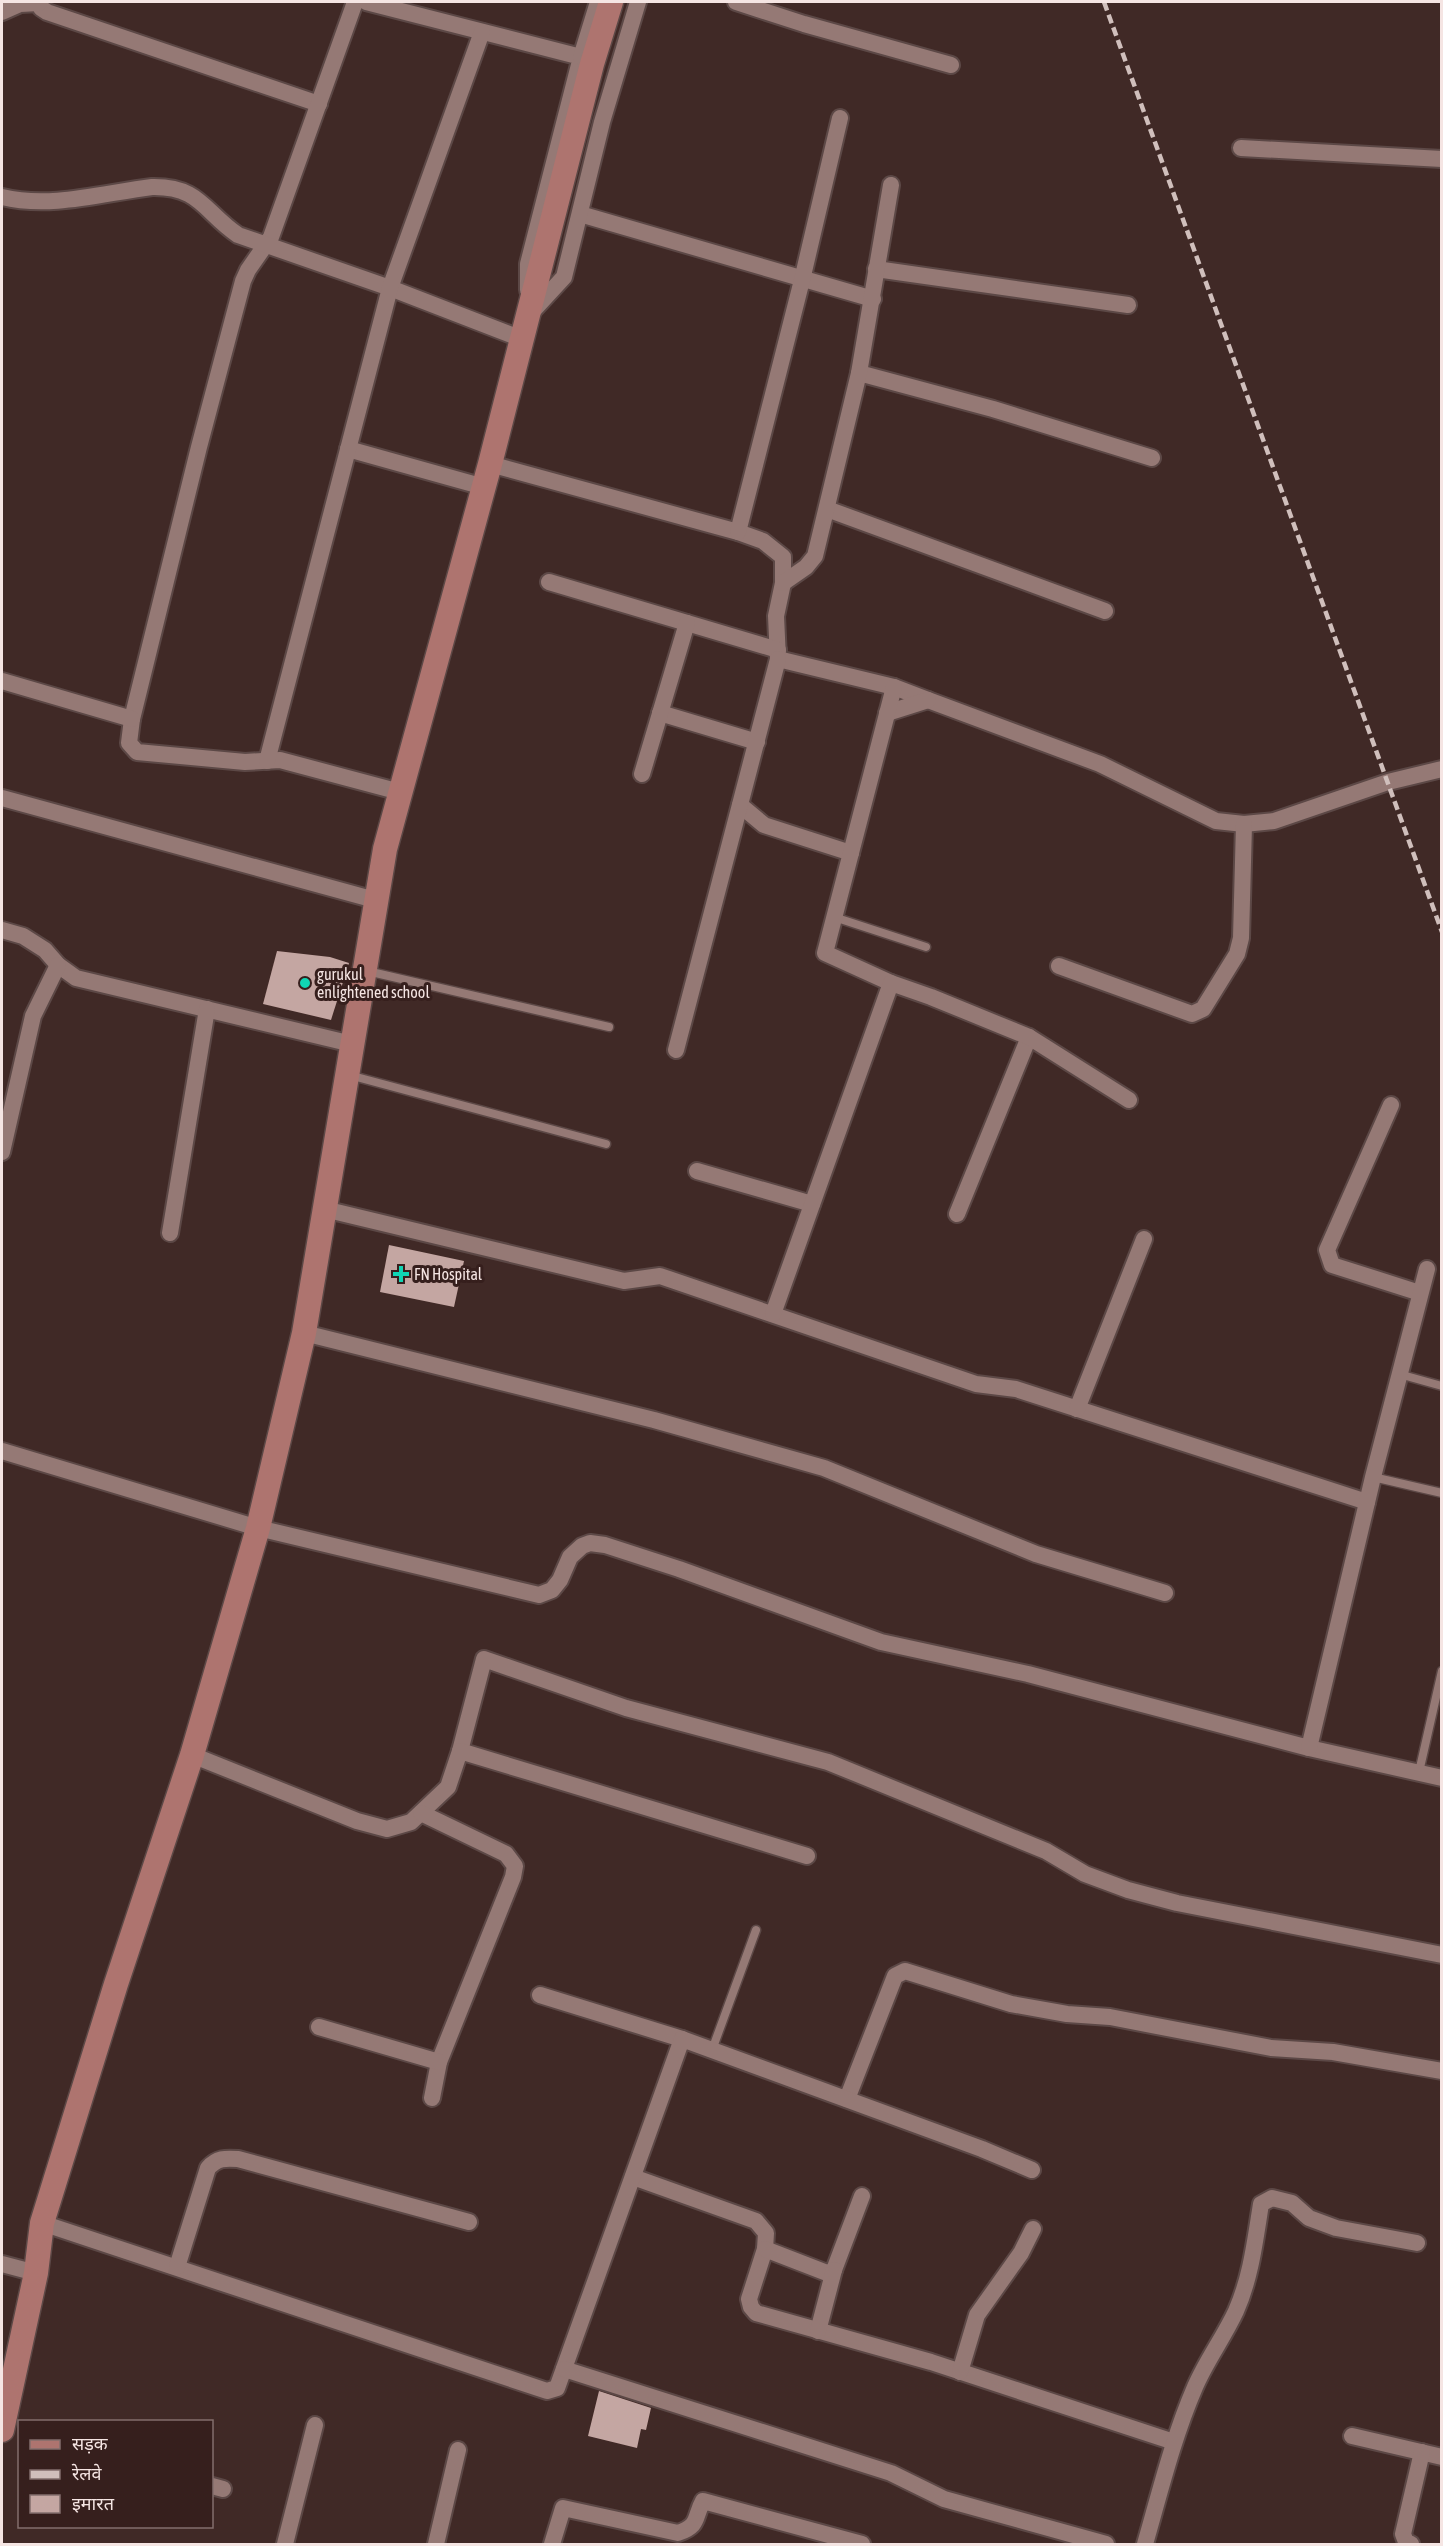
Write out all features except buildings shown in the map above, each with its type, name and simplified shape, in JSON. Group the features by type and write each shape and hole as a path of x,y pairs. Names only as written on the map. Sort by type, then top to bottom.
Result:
{"street":[{"path":"2,12 20,4 39,2 40,8 48,12 319,104"},
{"path":"355,2 266,246 248,270 243,281 199,447 132,719 129,743 137,752 206,760 245,762 280,760 400,792"},
{"path":"366,2 581,57"},
{"path":"529,315 528,264 597,2"},
{"path":"18,2433 2,2429 36,2273 42,2223 116,1984 192,1755 258,1528 304,1333 385,849 487,475 592,64 611,2"},
{"path":"529,315 564,277 602,122 638,2"},
{"path":"736,2 804,24 951,65"},
{"path":"267,761 390,288 482,32"},
{"path":"738,532 802,280 840,118"},
{"path":"1241,148 1442,159"},
{"path":"783,583 811,562 827,509 859,373 891,185"},
{"path":"2,197 38,202 167,187 183,190 199,199 238,235 390,288 522,339"},
{"path":"580,214 873,299"},
{"path":"876,269 1128,305"},
{"path":"859,373 993,409 1152,458"},
{"path":"348,448 487,475 738,532 764,541 783,557 783,583 776,616 778,654 676,1050"},
{"path":"827,509 1105,611"},
{"path":"549,582 687,623 778,654 894,687 1100,764 1216,821 1244,824 1274,821 1388,782 1442,770"},
{"path":"642,774 687,623"},
{"path":"2,681 132,719"},
{"path":"894,687 825,953 891,983 1029,1037 1129,1100"},
{"path":"887,713 928,700"},
{"path":"660,713 757,742"},
{"path":"2,798 375,900"},
{"path":"740,805 770,828 851,853"},
{"path":"1059,966 1192,1014 1203,1009 1231,967 1241,938 1244,824"},
{"path":"2,930 23,936 45,950 58,965 76,978 352,1044"},
{"path":"2,1152 33,1016 58,965"},
{"path":"773,1314 891,983"},
{"path":"170,1233 207,1009"},
{"path":"957,1214 1029,1037"},
{"path":"1391,1105 1327,1250 1332,1265 1420,1293"},
{"path":"698,1171 812,1204"},
{"path":"324,1209 624,1281 660,1276 976,1384 1016,1389 1367,1502"},
{"path":"1077,1409 1144,1239"},
{"path":"1309,1748 1373,1477 1426,1269"},
{"path":"304,1333 654,1420 824,1468 1036,1554 1165,1593"},
{"path":"2,1451 258,1528 539,1595 552,1590 560,1580 570,1557 582,1546 590,1543 604,1545 679,1569 881,1642 1028,1674 1309,1748 1442,1778"},
{"path":"192,1755 357,1821 387,1829 411,1822 448,1787 460,1751 484,1659 626,1708 828,1762 1046,1851 1085,1874 1128,1890 1188,1905 1442,1955"},
{"path":"460,1751 807,1856"},
{"path":"421,1813 506,1854 515,1866 440,2062 432,2098"},
{"path":"847,2099 895,1976 905,1971 1011,2004 1067,2014 1110,2017 1271,2049 1333,2052 1442,2071"},
{"path":"540,1995 682,2039 1032,2170"},
{"path":"319,2027 440,2062"},
{"path":"42,2223 547,2391 557,2388 682,2039"},
{"path":"177,2267 208,2168 214,2161 225,2158 238,2159 469,2222"},
{"path":"633,2177 756,2221 766,2233 765,2249 749,2299 756,2313 960,2372 1174,2442"},
{"path":"818,2331 834,2270 862,2196"},
{"path":"1145,2544 1174,2442 1195,2387 1214,2348 1235,2313 1246,2283 1261,2204 1272,2198 1292,2203 1309,2218 1336,2228 1418,2243"},
{"path":"960,2372 978,2315 1021,2253 1033,2229"},
{"path":"765,2249 827,2272 834,2270"},
{"path":"2,2264 36,2273"},
{"path":"564,2369 891,2473 944,2499 1106,2544"},
{"path":"285,2544 315,2425"},
{"path":"1352,2436 1442,2457"},
{"path":"436,2544 458,2450"},
{"path":"1411,2544 1406,2542 1402,2534 1422,2452"},
{"path":"552,2544 563,2508 678,2533 688,2530 696,2521 703,2501 862,2544"}],"lane":[{"path":"834,917 927,947"},
{"path":"364,970 609,1027"},
{"path":"347,1075 606,1144"},
{"path":"1399,1374 1442,1386"},
{"path":"1373,1477 1442,1493"},
{"path":"1419,1772 1442,1671"},
{"path":"712,2050 756,1930"}],"railway":[{"path":"1104,2 1442,932"}],"place":[{"name":"gurukul enlightened school","path":"305,983"},
{"name":"FN Hospital","path":"401,1274"}]}
